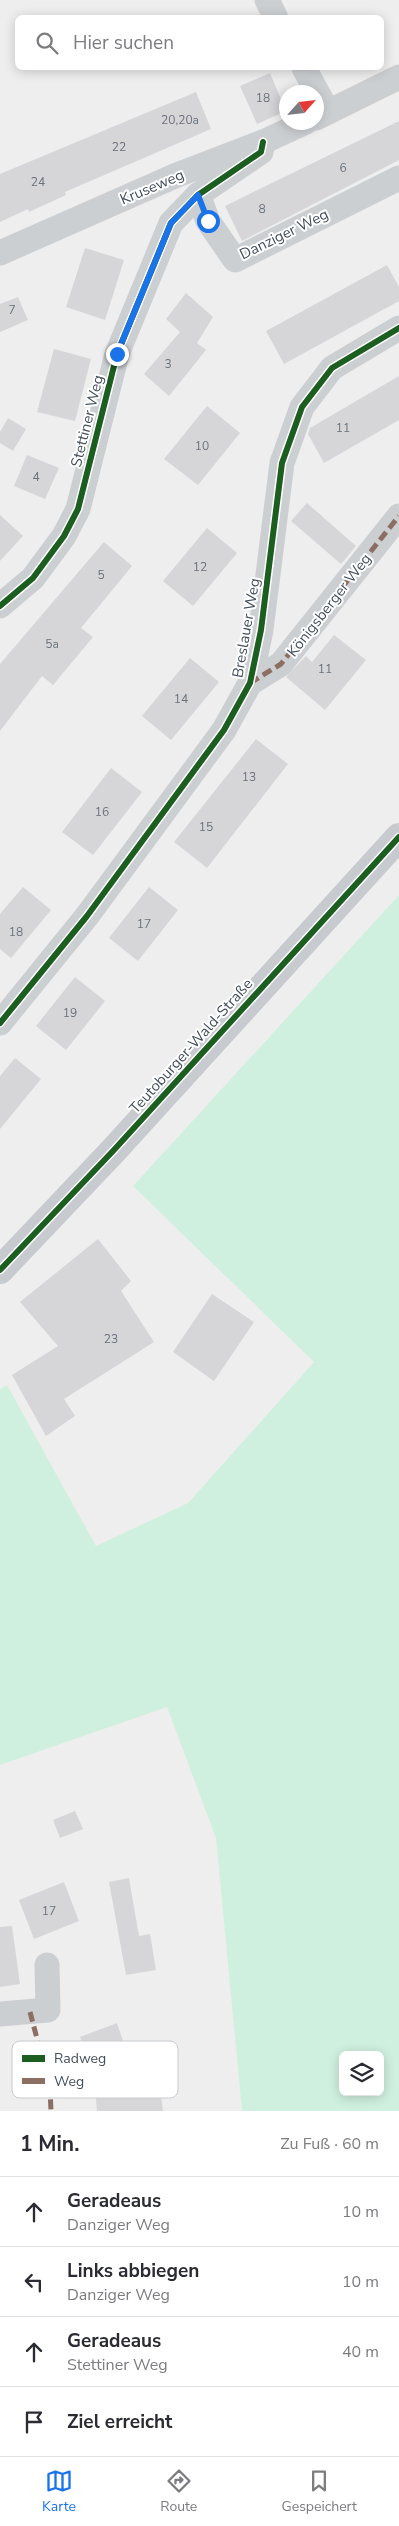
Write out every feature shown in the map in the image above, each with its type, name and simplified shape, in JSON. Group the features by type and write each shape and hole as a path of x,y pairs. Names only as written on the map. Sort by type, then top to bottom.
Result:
{"main road":[{"name":"Teutoburger-Wald-Straße","path":"0,1270 113,1151 399,837"}],"street":[{"path":"267,0 274,15"},
{"path":"305,70 311,85"},
{"path":"324,114 399,77"},
{"name":"Kruseweg","path":"0,253 177,175 289,130"},
{"path":"198,195 261,152 263,142"},
{"name":"Danziger Weg","path":"198,195 208,221 235,260 399,178"},
{"name":"Stettiner Weg","path":"0,606 33,578 64,536 78,509 117,354 171,223 198,195"},
{"name":"Breslauer Weg","path":"0,1023 104,892 224,730 250,683 261,630 282,463 302,407 332,368 399,328"},
{"name":"Königsberger Weg","path":"250,683 282,664 399,516"},
{"path":"0,2014 48,2010 47,1965"}],"green space":[{"path":"399,895 399,2111 242,2111 216,1838 167,1707 0,1765 0,1389 7,1385 96,1546 188,1503 314,1362 133,1186"}],"building":[{"path":"270,73 279,94 279,114 257,124 240,86"},
{"path":"196,92 211,129 65,192 66,195 29,212 28,209 0,222 0,174"},
{"path":"399,121 399,160 242,241 225,206"},
{"path":"85,248 124,260 105,320 66,307"},
{"path":"387,265 399,287 399,301 284,364 266,331"},
{"path":"186,293 213,317 197,343 206,350 169,396 144,374 180,332 166,319"},
{"path":"18,297 28,320 0,332 0,304"},
{"path":"54,349 91,359 75,421 37,412"},
{"path":"399,376 399,420 324,463 308,434 310,428"},
{"path":"207,406 240,433 198,485 164,459"},
{"path":"8,418 26,429 13,451 0,443 0,432"},
{"path":"27,455 59,468 45,499 14,486"},
{"path":"307,503 356,546 341,564 291,521"},
{"path":"0,515 23,536 0,561"},
{"path":"207,528 237,553 193,606 163,581"},
{"path":"104,542 132,566 81,628 93,637 53,685 42,676 0,731 0,664"},
{"path":"334,635 366,660 325,710 286,677 306,656 312,662"},
{"path":"190,658 219,682 171,740 142,716"},
{"path":"256,739 288,764 207,868 174,842"},
{"path":"111,768 142,792 93,855 62,832"},
{"path":"23,887 51,910 11,958 0,949 0,914"},
{"path":"149,887 178,910 138,961 109,938"},
{"path":"75,977 105,1001 66,1050 36,1026"},
{"path":"15,1058 41,1079 0,1129 0,1076"},
{"path":"98,1239 131,1281 121,1291 154,1342 64,1399 75,1416 46,1436 12,1375 58,1346 20,1302"},
{"path":"212,1294 254,1322 214,1381 173,1352"},
{"path":"75,1811 83,1829 60,1838 53,1820"},
{"path":"129,1878 139,1936 150,1934 156,1970 126,1975 109,1882"},
{"path":"64,1882 79,1921 34,1939 19,1900"},
{"path":"12,1926 20,1984 0,1987 0,1927"},
{"path":"117,2023 123,2041 82,2041 80,2037"},
{"path":"96,2098 161,2098 163,2111 97,2111"}],"marked path":[{"path":"250,683 281,664 399,516"},
{"path":"30,2012 38,2041"},
{"path":"50,2098 51,2111"}],"cycle path":[{"path":"0,606 33,578 64,536 78,509 117,354 171,223 198,195 261,152 263,142"},
{"path":"0,1023 87,916 224,730 250,683 261,630 282,463 302,407 332,368 399,328"},
{"path":"0,1270 113,1151 399,837"}],"route":[{"path":"117,354 171,223 198,195 208,221"}]}
